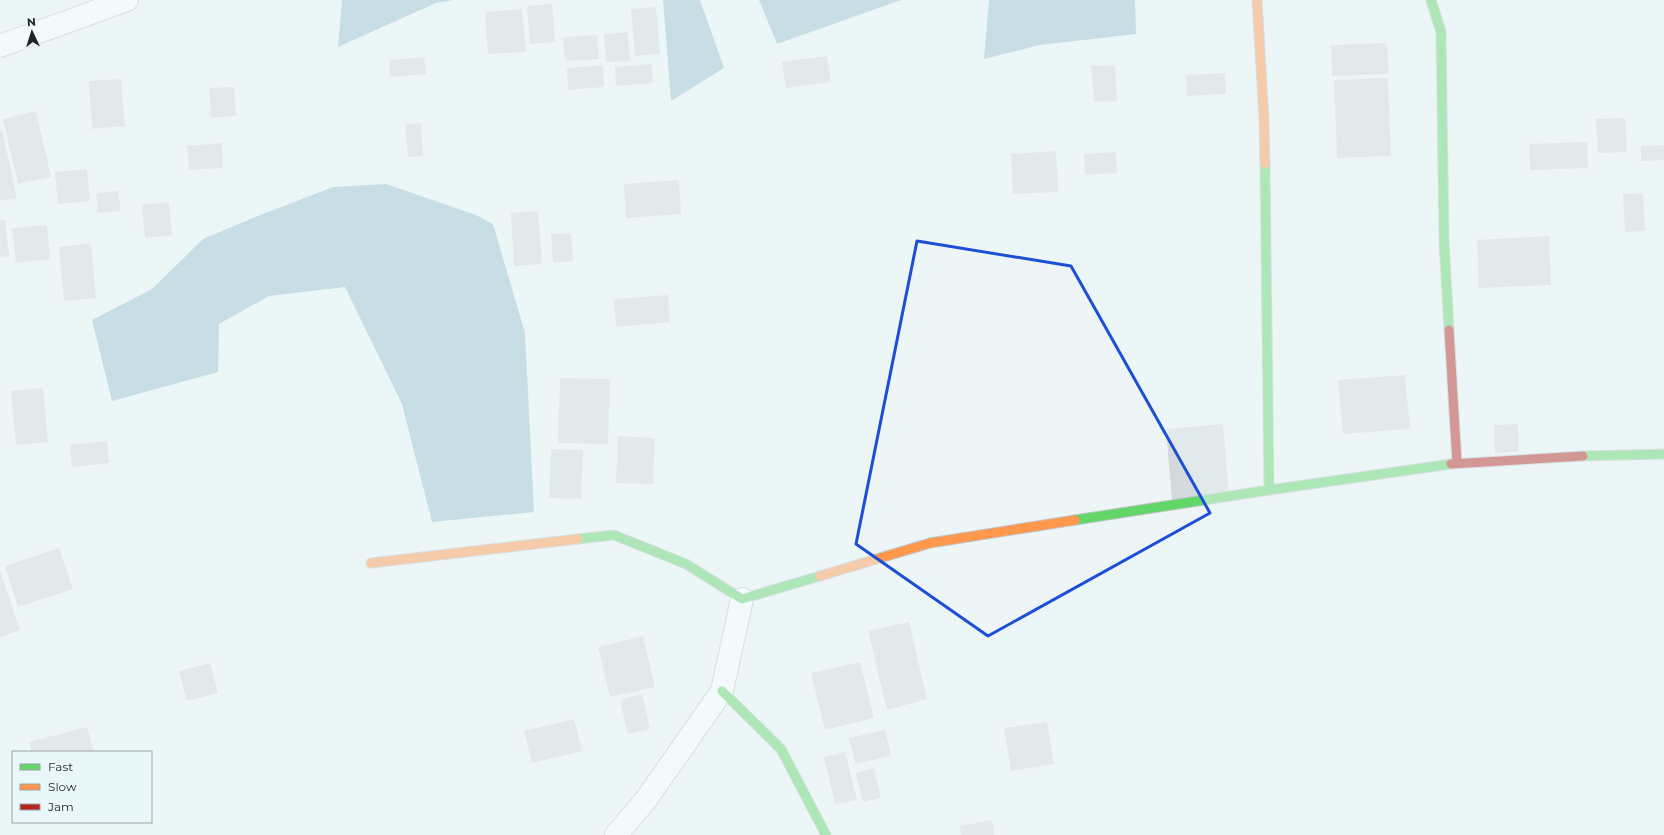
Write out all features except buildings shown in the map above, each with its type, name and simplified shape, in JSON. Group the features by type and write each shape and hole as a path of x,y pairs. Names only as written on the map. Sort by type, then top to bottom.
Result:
{"street":[{"path":"0,46 127,0"},
{"path":"1257,0 1264,126 1269,490"},
{"path":"1431,0 1441,32 1444,242 1458,463"},
{"path":"371,563 614,535 686,564 742,599 930,543 1269,490 1458,463 1621,454 1664,454"},
{"path":"616,835 645,801 722,691 742,599"},
{"path":"722,691 781,749 826,835"}],"highlighted area":[{"path":"917,241 1071,266 1210,513 988,636 856,544"}],"water":[{"path":"342,0 453,0 436,3 338,47"},
{"path":"663,0 700,0 724,68 671,101"},
{"path":"759,0 901,0 777,44"},
{"path":"989,0 1135,0 1136,34 1040,45 984,59"},
{"path":"386,184 476,215 493,224 525,333 534,512 432,522 402,404 345,287 269,296 219,324 218,372 112,401 92,320 152,289 203,239 333,187"}],"traffic: fast":[{"path":"1431,0 1441,32 1444,242 1449,330"},
{"path":"1265,164 1269,490"},
{"path":"1583,456 1664,454"},
{"path":"1075,520 1451,464"},
{"path":"578,539 614,535 686,564 742,599 820,576"},
{"path":"722,691 781,749 826,835"}],"traffic: slow":[{"path":"1257,0 1265,164"},
{"path":"820,576 930,543 1075,520"},
{"path":"371,563 578,539"}],"traffic: jam":[{"path":"1449,330 1457,463"},
{"path":"1451,464 1583,456"}]}
